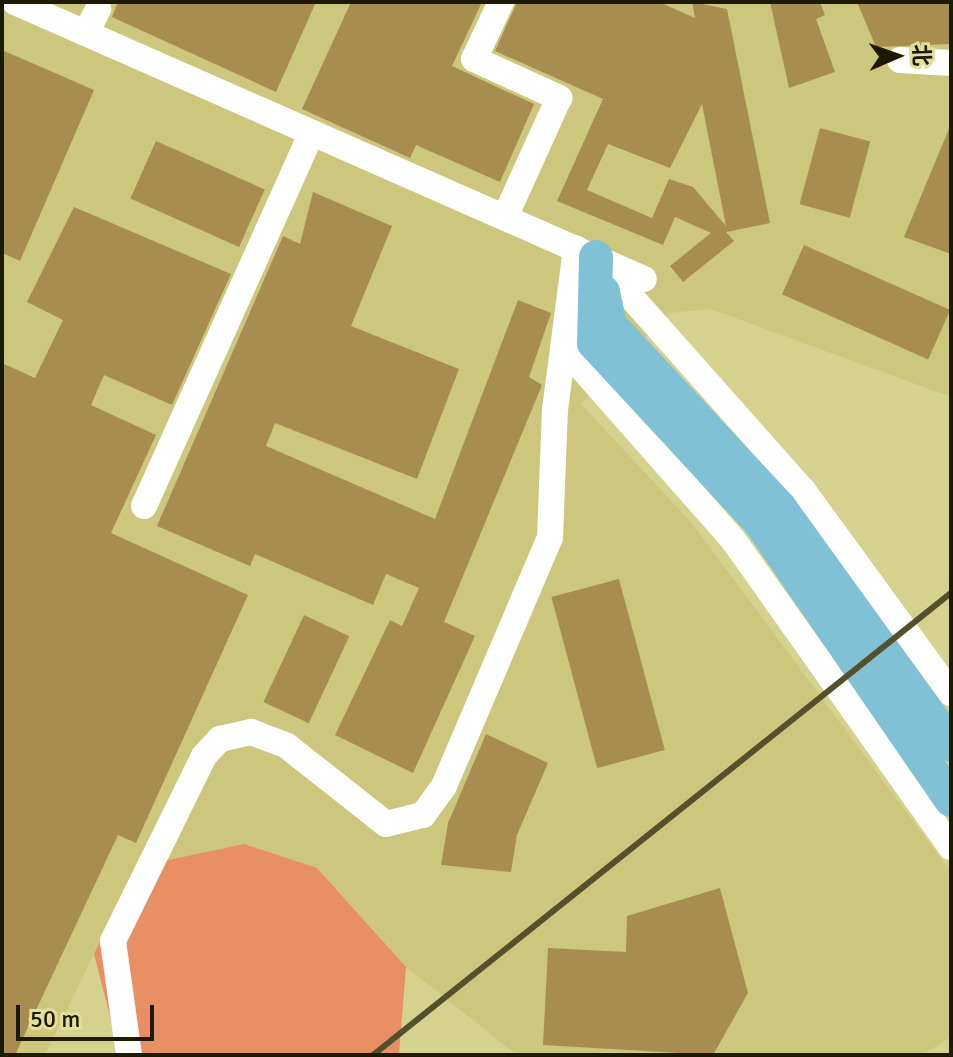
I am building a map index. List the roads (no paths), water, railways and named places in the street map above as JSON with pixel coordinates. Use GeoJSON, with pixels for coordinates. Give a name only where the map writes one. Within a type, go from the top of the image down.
{"type":"FeatureCollection","features":[{"type":"Feature","properties":{"kind":"main road"},"geometry":{"type":"LineString","coordinates":[[586,253],[610,325],[780,508],[951,745]]}},
{"type":"Feature","properties":{"kind":"main road"},"geometry":{"type":"LineString","coordinates":[[586,253],[594,343],[760,522],[951,800]]}},
{"type":"Feature","properties":{"kind":"street"},"geometry":{"type":"LineString","coordinates":[[15,2],[644,279]]}},
{"type":"Feature","properties":{"kind":"street"},"geometry":{"type":"LineString","coordinates":[[501,2],[474,59],[559,98],[505,217]]}},
{"type":"Feature","properties":{"kind":"street"},"geometry":{"type":"LineString","coordinates":[[86,33],[98,9]]}},
{"type":"Feature","properties":{"kind":"street"},"geometry":{"type":"LineString","coordinates":[[900,60],[951,63]]}},
{"type":"Feature","properties":{"kind":"street"},"geometry":{"type":"LineString","coordinates":[[144,506],[312,133]]}},
{"type":"Feature","properties":{"kind":"street"},"geometry":{"type":"LineString","coordinates":[[586,253],[802,489],[951,693]]}},
{"type":"Feature","properties":{"kind":"street"},"geometry":{"type":"LineString","coordinates":[[586,253],[572,357],[734,541],[951,847]]}},
{"type":"Feature","properties":{"kind":"street"},"geometry":{"type":"LineString","coordinates":[[129,1055],[113,941],[204,756],[220,739],[251,732],[287,746],[386,824],[423,815],[444,786],[550,538],[555,410],[586,253]]}},
{"type":"Feature","properties":{"kind":"railway"},"geometry":{"type":"LineString","coordinates":[[373,1055],[951,593]]}}]}
